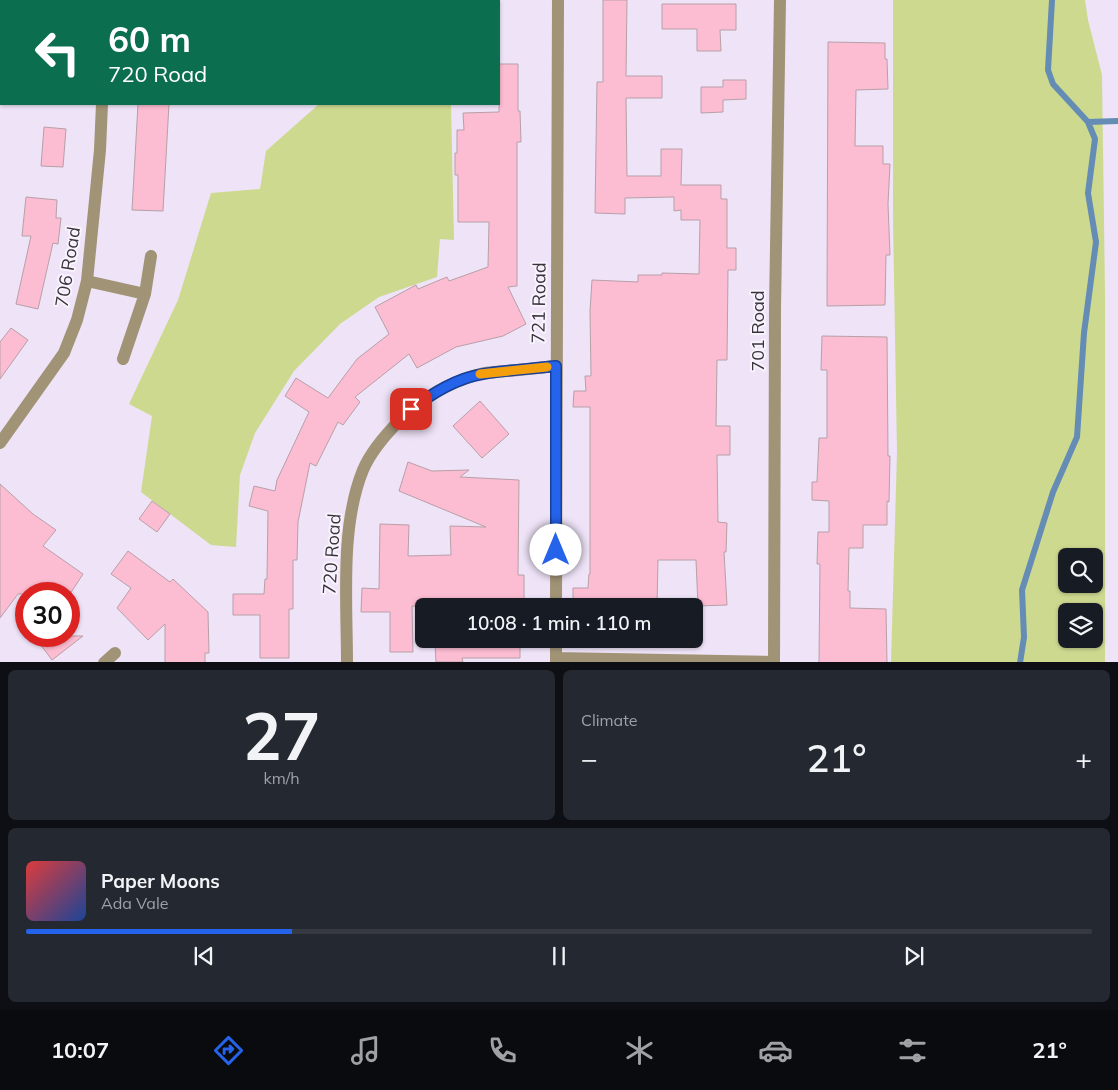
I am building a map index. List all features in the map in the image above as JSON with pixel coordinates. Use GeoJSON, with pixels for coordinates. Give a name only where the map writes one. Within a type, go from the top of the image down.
{"type":"FeatureCollection","features":[{"type":"Feature","properties":{"kind":"street","name":"721 Road"},"geometry":{"type":"LineString","coordinates":[[556,598],[558,0]]}},
{"type":"Feature","properties":{"kind":"street","name":"701 Road"},"geometry":{"type":"LineString","coordinates":[[774,662],[775,309],[780,0]]}},
{"type":"Feature","properties":{"kind":"street","name":"706 Road"},"geometry":{"type":"LineString","coordinates":[[0,444],[64,353],[77,320],[87,281],[102,105]]}},
{"type":"Feature","properties":{"kind":"street"},"geometry":{"type":"LineString","coordinates":[[123,359],[146,294],[151,256]]}},
{"type":"Feature","properties":{"kind":"street"},"geometry":{"type":"LineString","coordinates":[[87,281],[146,294]]}},
{"type":"Feature","properties":{"kind":"street","name":"720 Road"},"geometry":{"type":"LineString","coordinates":[[347,662],[348,530],[355,495],[363,469],[376,448],[411,409],[432,394],[455,383],[481,374],[556,366]]}},
{"type":"Feature","properties":{"kind":"street"},"geometry":{"type":"LineString","coordinates":[[104,662],[115,653]]}},
{"type":"Feature","properties":{"kind":"street"},"geometry":{"type":"LineString","coordinates":[[556,660],[774,662]]}},
{"type":"Feature","properties":{"kind":"green space"},"geometry":{"type":"Polygon","coordinates":[[[893,0],[1085,0],[1102,75],[1105,294],[1105,662],[891,662],[897,453],[893,219],[893,0]]]}},
{"type":"Feature","properties":{"kind":"green space"},"geometry":{"type":"Polygon","coordinates":[[[318,105],[451,105],[454,240],[440,239],[437,277],[379,297],[340,324],[294,371],[255,433],[240,475],[236,547],[211,545],[141,492],[152,416],[129,404],[178,300],[211,193],[260,189],[266,151],[318,105]]]}},
{"type":"Feature","properties":{"kind":"building"},"geometry":{"type":"Polygon","coordinates":[[[603,0],[627,0],[626,76],[662,76],[662,98],[626,98],[627,176],[661,176],[661,149],[682,149],[681,185],[721,185],[721,199],[727,199],[727,248],[736,248],[736,270],[728,270],[727,360],[717,360],[716,426],[730,426],[730,455],[717,455],[718,522],[727,523],[726,552],[724,552],[727,605],[703,606],[703,598],[698,598],[696,560],[658,560],[657,598],[573,598],[573,588],[588,588],[590,574],[590,407],[573,407],[574,391],[586,391],[585,376],[591,376],[590,311],[592,280],[638,282],[638,275],[662,275],[662,273],[699,274],[700,220],[681,220],[681,210],[674,211],[674,197],[625,198],[625,214],[595,213],[597,82],[603,82],[603,0]]]}},
{"type":"Feature","properties":{"kind":"building"},"geometry":{"type":"Polygon","coordinates":[[[662,4],[736,4],[736,30],[720,30],[721,51],[697,51],[697,29],[662,29],[662,4]]]}},
{"type":"Feature","properties":{"kind":"building"},"geometry":{"type":"Polygon","coordinates":[[[828,42],[885,43],[888,89],[856,90],[855,146],[883,146],[883,164],[890,164],[888,204],[890,255],[886,255],[885,305],[827,306],[828,42]]]}},
{"type":"Feature","properties":{"kind":"building"},"geometry":{"type":"Polygon","coordinates":[[[500,64],[518,64],[518,111],[520,111],[521,142],[517,142],[517,286],[508,287],[526,324],[503,336],[456,347],[417,368],[409,354],[355,397],[360,402],[343,425],[338,422],[316,466],[310,463],[298,522],[297,560],[293,560],[293,609],[289,609],[289,658],[260,658],[260,615],[233,615],[233,594],[264,594],[265,579],[267,579],[268,511],[249,506],[254,486],[275,491],[277,480],[309,412],[285,396],[296,378],[328,398],[357,359],[389,334],[375,307],[416,285],[418,289],[447,277],[449,281],[488,267],[489,222],[458,222],[458,175],[455,175],[455,153],[457,153],[457,130],[464,130],[463,113],[499,112],[500,64]]]}},
{"type":"Feature","properties":{"kind":"building"},"geometry":{"type":"Polygon","coordinates":[[[723,80],[746,80],[746,99],[723,100],[723,112],[701,113],[701,87],[723,87],[723,80]]]}},
{"type":"Feature","properties":{"kind":"building"},"geometry":{"type":"Polygon","coordinates":[[[138,105],[169,105],[163,211],[132,210],[138,105]]]}},
{"type":"Feature","properties":{"kind":"building"},"geometry":{"type":"Polygon","coordinates":[[[44,127],[66,129],[63,167],[41,166],[44,127]]]}},
{"type":"Feature","properties":{"kind":"building"},"geometry":{"type":"Polygon","coordinates":[[[26,197],[57,200],[56,218],[61,218],[58,244],[53,243],[38,309],[16,304],[31,236],[22,236],[26,197]]]}},
{"type":"Feature","properties":{"kind":"building"},"geometry":{"type":"Polygon","coordinates":[[[11,328],[28,340],[0,379],[0,342],[11,328]]]}},
{"type":"Feature","properties":{"kind":"building"},"geometry":{"type":"Polygon","coordinates":[[[822,336],[887,337],[888,456],[890,456],[887,525],[863,525],[863,548],[849,548],[848,591],[850,591],[850,608],[886,609],[887,662],[819,662],[820,564],[817,564],[818,532],[829,532],[829,501],[812,500],[812,482],[817,482],[819,438],[827,438],[827,370],[821,370],[822,336]]]}},
{"type":"Feature","properties":{"kind":"building"},"geometry":{"type":"Polygon","coordinates":[[[480,401],[509,434],[482,458],[453,426],[480,401]]]}},
{"type":"Feature","properties":{"kind":"building"},"geometry":{"type":"Polygon","coordinates":[[[408,462],[432,471],[469,470],[460,477],[519,480],[518,575],[524,575],[524,598],[415,598],[415,606],[412,606],[413,652],[390,652],[390,612],[361,612],[362,588],[379,589],[380,524],[409,525],[408,556],[451,555],[450,526],[486,527],[399,491],[408,462]]]}},
{"type":"Feature","properties":{"kind":"building"},"geometry":{"type":"Polygon","coordinates":[[[0,484],[33,514],[56,530],[43,546],[83,574],[78,582],[15,582],[15,598],[0,618],[0,484]]]}},
{"type":"Feature","properties":{"kind":"building"},"geometry":{"type":"Polygon","coordinates":[[[152,501],[170,514],[157,532],[139,519],[152,501]]]}},
{"type":"Feature","properties":{"kind":"building"},"geometry":{"type":"Polygon","coordinates":[[[128,551],[170,582],[173,579],[208,612],[209,653],[205,653],[205,662],[165,662],[165,624],[148,640],[117,608],[131,588],[111,574],[128,551]]]}},
{"type":"Feature","properties":{"kind":"building"},"geometry":{"type":"Polygon","coordinates":[[[42,647],[69,647],[52,660],[42,647]]]}},
{"type":"Feature","properties":{"kind":"building"},"geometry":{"type":"Polygon","coordinates":[[[435,648],[520,648],[520,658],[462,658],[463,662],[436,662],[435,648]]]}},
{"type":"Feature","properties":{"kind":"waterway"},"geometry":{"type":"LineString","coordinates":[[1020,662],[1024,637],[1022,590],[1053,492],[1077,437],[1084,333],[1096,242],[1088,193],[1095,139],[1088,122],[1053,84],[1048,70],[1052,0]]}},
{"type":"Feature","properties":{"kind":"waterway"},"geometry":{"type":"LineString","coordinates":[[1088,122],[1118,121]]}},
{"type":"Feature","properties":{"kind":"slow traffic"},"geometry":{"type":"LineString","coordinates":[[480,374],[547,367]]}},
{"type":"Feature","properties":{"kind":"route"},"geometry":{"type":"LineString","coordinates":[[411,409],[432,394],[481,374],[556,366],[556,550]]}}]}
